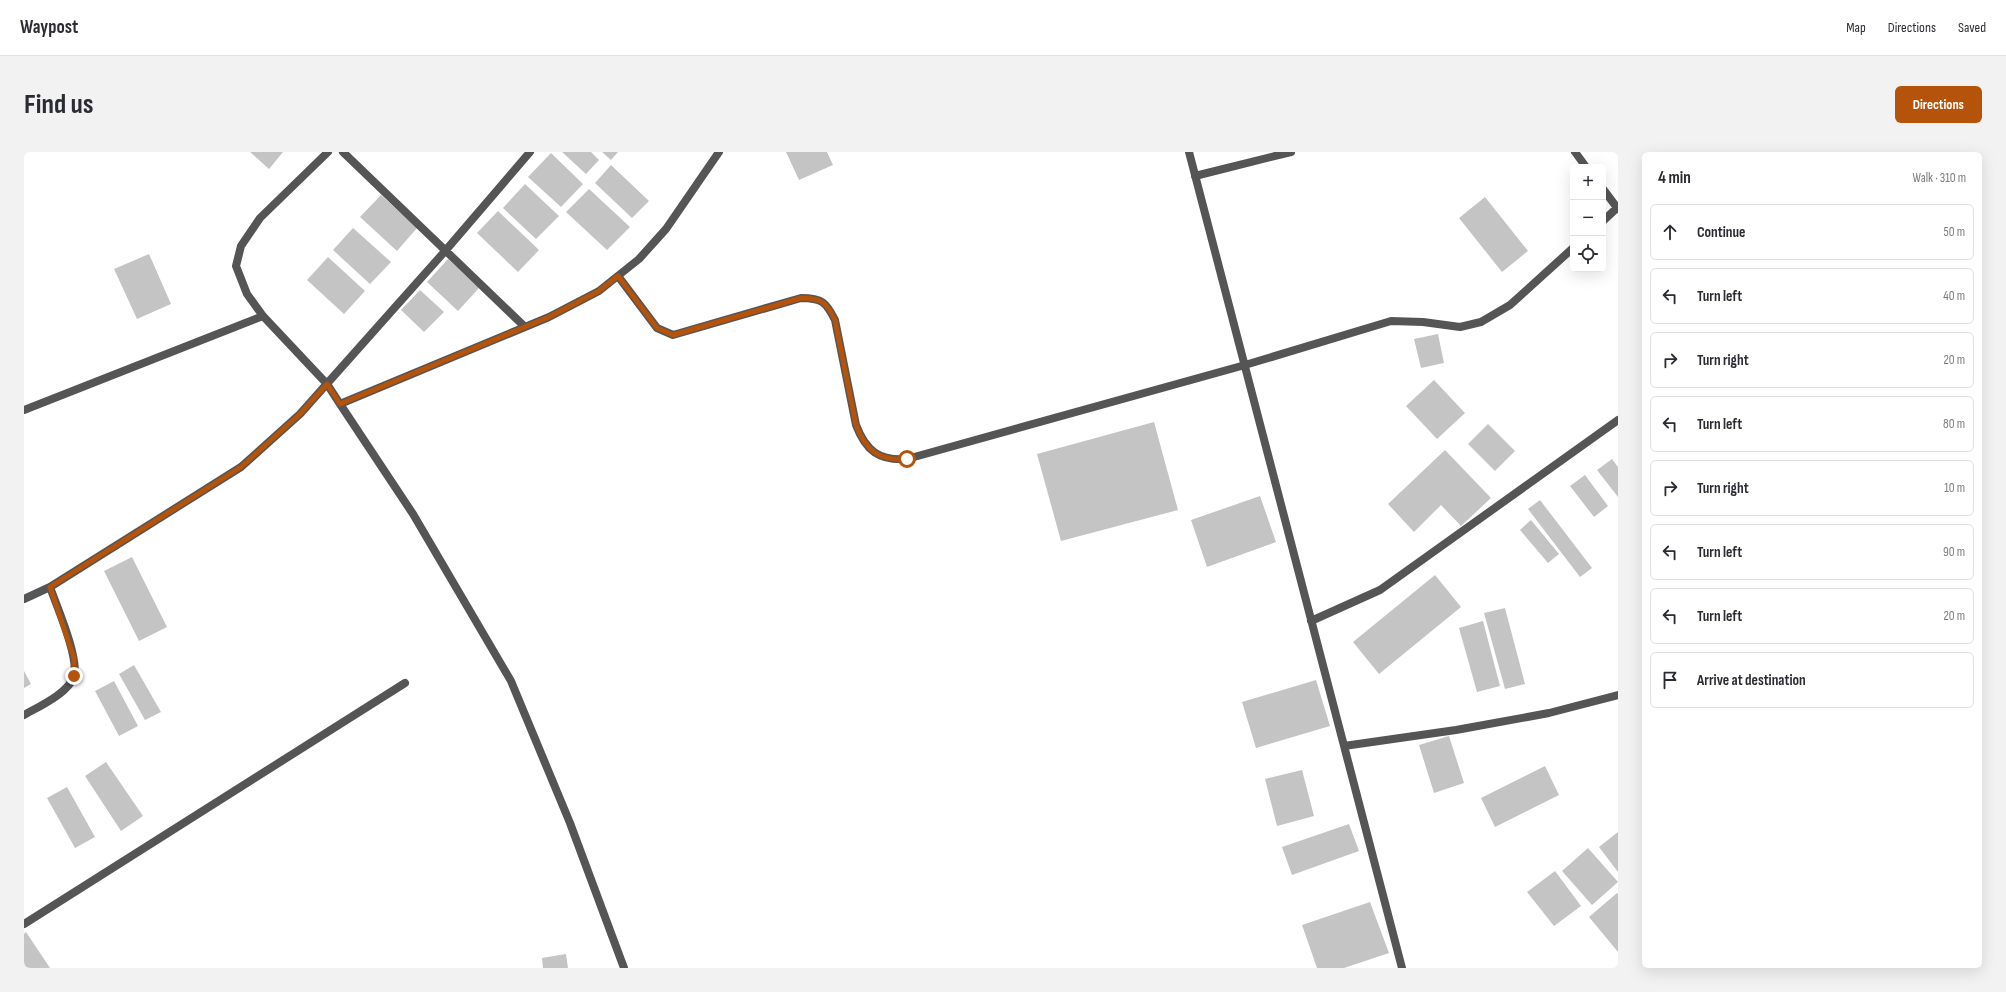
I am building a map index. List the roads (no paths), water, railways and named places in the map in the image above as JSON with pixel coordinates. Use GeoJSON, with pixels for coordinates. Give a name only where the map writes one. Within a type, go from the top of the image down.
{"type":"FeatureCollection","features":[{"type":"Feature","properties":{"kind":"street"},"geometry":{"type":"LineString","coordinates":[[328,152],[260,218],[241,246],[236,266],[247,294],[263,316],[327,384],[413,514],[511,681],[570,823],[624,968]]}},
{"type":"Feature","properties":{"kind":"street"},"geometry":{"type":"LineString","coordinates":[[343,152],[525,327]]}},
{"type":"Feature","properties":{"kind":"street"},"geometry":{"type":"LineString","coordinates":[[24,600],[50,587],[241,467],[300,414],[446,250],[530,152]]}},
{"type":"Feature","properties":{"kind":"street"},"geometry":{"type":"LineString","coordinates":[[340,404],[525,327],[599,291],[639,259],[666,229],[719,152]]}},
{"type":"Feature","properties":{"kind":"street"},"geometry":{"type":"LineString","coordinates":[[1189,152],[1402,968]]}},
{"type":"Feature","properties":{"kind":"street"},"geometry":{"type":"LineString","coordinates":[[1195,176],[1291,152]]}},
{"type":"Feature","properties":{"kind":"street"},"geometry":{"type":"LineString","coordinates":[[1575,152],[1584,164]]}},
{"type":"Feature","properties":{"kind":"street"},"geometry":{"type":"LineString","coordinates":[[1606,194],[1618,208],[1606,218]]}},
{"type":"Feature","properties":{"kind":"street"},"geometry":{"type":"LineString","coordinates":[[618,276],[653,324],[665,333],[673,335],[801,298],[814,298],[823,302],[829,308],[835,320],[856,425],[862,440],[880,456],[892,460],[907,459],[1244,365],[1391,321],[1423,322],[1460,327],[1481,322],[1510,305],[1570,251]]}},
{"type":"Feature","properties":{"kind":"street"},"geometry":{"type":"LineString","coordinates":[[24,410],[263,316]]}},
{"type":"Feature","properties":{"kind":"street"},"geometry":{"type":"LineString","coordinates":[[1311,621],[1380,590],[1618,420]]}},
{"type":"Feature","properties":{"kind":"street"},"geometry":{"type":"LineString","coordinates":[[24,715],[61,693],[74,676],[74,658],[50,587]]}},
{"type":"Feature","properties":{"kind":"street"},"geometry":{"type":"LineString","coordinates":[[24,924],[405,683]]}},
{"type":"Feature","properties":{"kind":"street"},"geometry":{"type":"LineString","coordinates":[[1344,746],[1456,730],[1542,714],[1618,695]]}}]}
